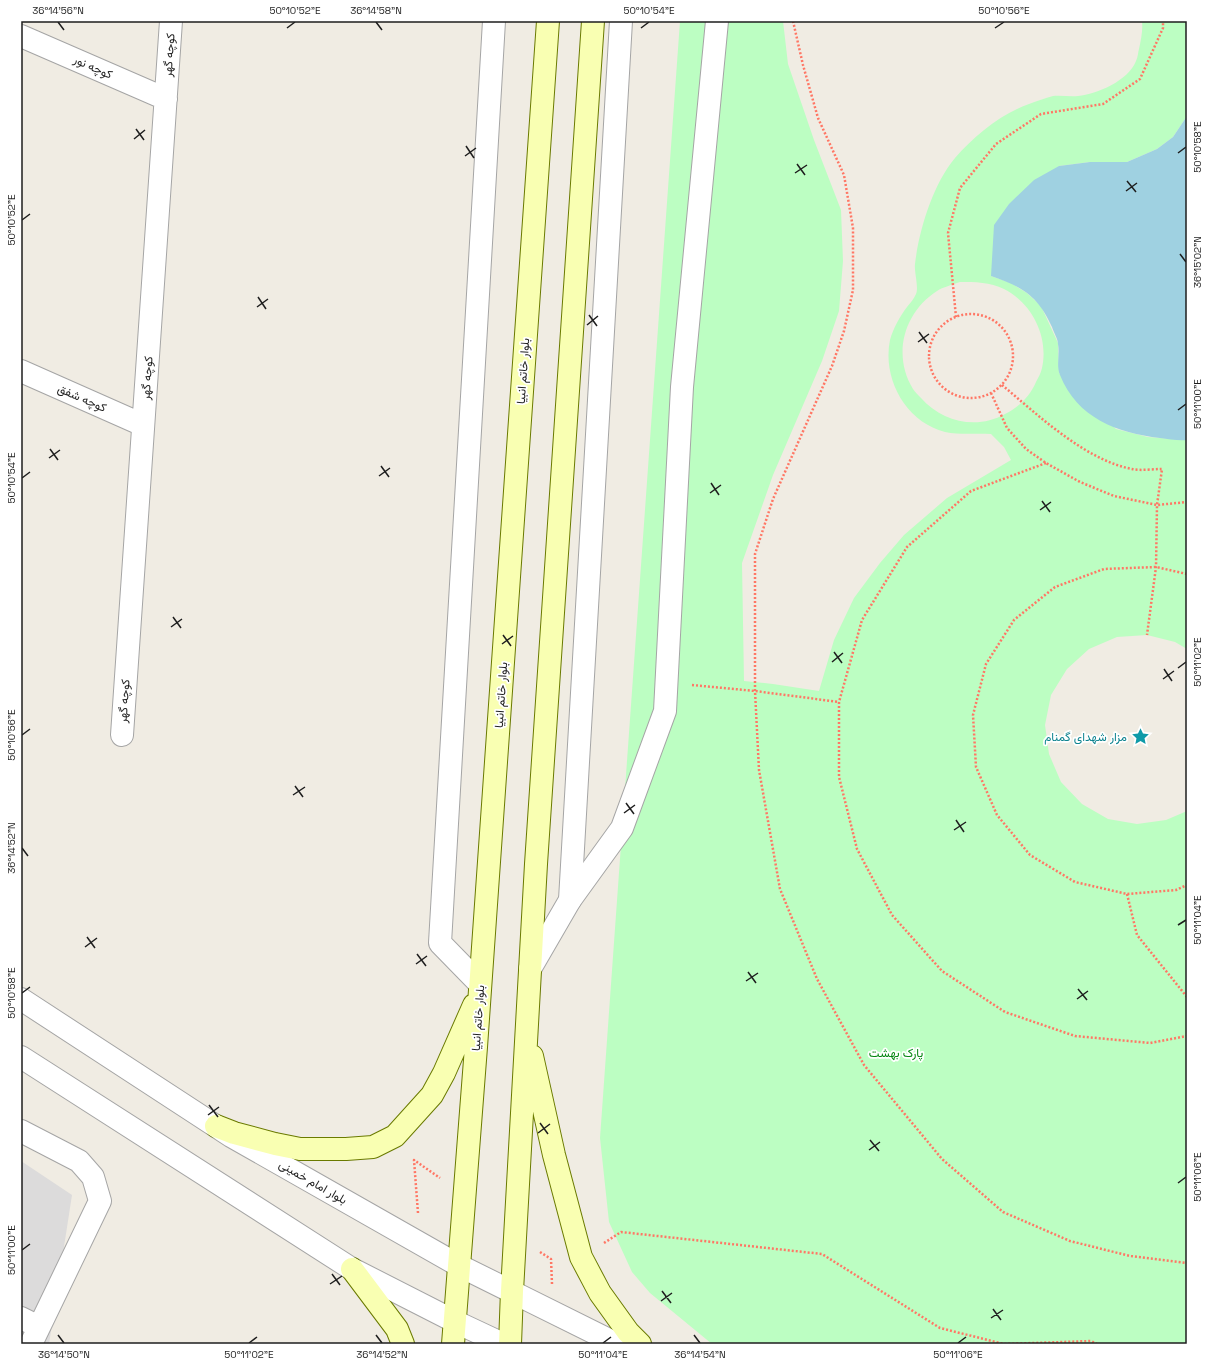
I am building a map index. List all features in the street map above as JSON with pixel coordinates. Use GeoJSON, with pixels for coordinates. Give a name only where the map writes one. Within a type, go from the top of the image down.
{"type":"FeatureCollection","features":[{"type":"Feature","properties":{"kind":"main road","name":"بلوار خاتم انبیا"},"geometry":{"type":"LineString","coordinates":[[453,1344],[480,987],[548,21]]}},
{"type":"Feature","properties":{"kind":"main road"},"geometry":{"type":"LineString","coordinates":[[510,1344],[526,1033],[537,856],[593,21]]}},
{"type":"Feature","properties":{"kind":"main road"},"geometry":{"type":"LineString","coordinates":[[216,1126],[234,1133],[300,1149],[346,1149],[373,1147],[395,1136],[432,1095],[444,1073],[480,987]]}},
{"type":"Feature","properties":{"kind":"main road"},"geometry":{"type":"LineString","coordinates":[[526,1033],[554,1155],[581,1257],[600,1294],[628,1332],[640,1344]]}},
{"type":"Feature","properties":{"kind":"main road"},"geometry":{"type":"LineString","coordinates":[[352,1269],[397,1329],[403,1344]]}},
{"type":"Feature","properties":{"kind":"street","name":"کوچه گهر"},"geometry":{"type":"LineString","coordinates":[[122,735],[171,21]]}},
{"type":"Feature","properties":{"kind":"street"},"geometry":{"type":"LineString","coordinates":[[480,987],[440,943],[494,21]]}},
{"type":"Feature","properties":{"kind":"street"},"geometry":{"type":"LineString","coordinates":[[570,900],[621,21]]}},
{"type":"Feature","properties":{"kind":"street"},"geometry":{"type":"LineString","coordinates":[[530,969],[570,900],[622,828],[665,711],[682,387],[717,21]]}},
{"type":"Feature","properties":{"kind":"street","name":"کوچه نور"},"geometry":{"type":"LineString","coordinates":[[21,36],[166,99]]}},
{"type":"Feature","properties":{"kind":"street","name":"کوچه شفق"},"geometry":{"type":"LineString","coordinates":[[21,371],[143,425]]}},
{"type":"Feature","properties":{"kind":"street","name":"بلوار امام خمینی"},"geometry":{"type":"LineString","coordinates":[[21,999],[231,1136],[458,1265],[617,1344]]}},
{"type":"Feature","properties":{"kind":"street"},"geometry":{"type":"LineString","coordinates":[[21,1057],[352,1269],[503,1344]]}},
{"type":"Feature","properties":{"kind":"street"},"geometry":{"type":"LineString","coordinates":[[21,1131],[79,1161],[93,1177],[100,1201],[31,1330]]}},
{"type":"Feature","properties":{"kind":"path"},"geometry":{"type":"LineString","coordinates":[[793,21],[818,118],[844,175],[854,228],[853,290],[844,331],[832,366],[773,499],[755,554],[755,691],[759,770],[780,889],[818,979],[864,1065],[942,1158],[1003,1212],[1070,1241],[1130,1256],[1187,1263]]}},
{"type":"Feature","properties":{"kind":"path"},"geometry":{"type":"LineString","coordinates":[[956,317],[948,233],[960,188],[996,144],[1041,114],[1103,104],[1140,79],[1163,28],[1163,21]]}},
{"type":"Feature","properties":{"kind":"path"},"geometry":{"type":"LineString","coordinates":[[970,314],[984,316],[996,323],[1006,333],[1012,346],[1013,360],[1010,373],[1002,385],[991,393],[978,398],[964,398],[951,394],[940,385],[932,374],[929,360],[930,346],[935,334],[944,324],[956,317],[970,314]]}},
{"type":"Feature","properties":{"kind":"path"},"geometry":{"type":"LineString","coordinates":[[1002,385],[1038,415],[1092,454],[1133,469],[1162,469],[1157,504],[1156,567],[1147,635]]}},
{"type":"Feature","properties":{"kind":"path"},"geometry":{"type":"LineString","coordinates":[[991,393],[1007,428],[1026,449],[1046,463],[1080,482],[1114,496],[1157,504],[1187,502]]}},
{"type":"Feature","properties":{"kind":"path"},"geometry":{"type":"LineString","coordinates":[[1046,463],[971,491],[907,547],[862,620],[839,702],[839,777],[857,849],[892,915],[942,971],[1005,1012],[1075,1036],[1150,1042],[1187,1036]]}},
{"type":"Feature","properties":{"kind":"path"},"geometry":{"type":"LineString","coordinates":[[1187,574],[1156,567],[1104,569],[1055,587],[1014,620],[986,664],[973,715],[976,767],[997,815],[1030,855],[1075,882],[1127,894],[1176,890],[1187,885]]}},
{"type":"Feature","properties":{"kind":"path"},"geometry":{"type":"LineString","coordinates":[[666,683],[755,691],[839,702]]}},
{"type":"Feature","properties":{"kind":"path"},"geometry":{"type":"LineString","coordinates":[[1127,894],[1137,935],[1187,997]]}},
{"type":"Feature","properties":{"kind":"path"},"geometry":{"type":"LineString","coordinates":[[581,1257],[621,1232],[822,1254],[940,1328],[1004,1344],[1091,1341],[1097,1344]]}},
{"type":"Feature","properties":{"kind":"shaded area"},"geometry":{"type":"Polygon","coordinates":[[[21,1161],[72,1195],[49,1344],[21,1344],[21,1161]]]}},
{"type":"Feature","properties":{"kind":"green space","name":"پارک بهشت"},"geometry":{"type":"Polygon","coordinates":[[[680,21],[783,21],[788,64],[814,140],[841,210],[843,261],[839,311],[822,361],[773,475],[742,563],[744,681],[819,691],[834,640],[854,598],[880,563],[904,535],[947,498],[1011,460],[1004,447],[991,434],[945,432],[931,427],[919,419],[908,409],[900,397],[894,384],[890,369],[888,355],[890,340],[899,318],[917,291],[915,264],[917,251],[928,208],[940,181],[955,158],[971,141],[1008,113],[1053,96],[1086,95],[1111,85],[1126,75],[1137,59],[1142,35],[1142,21],[1187,21],[1187,116],[1173,137],[1157,149],[1127,162],[1090,162],[1059,166],[991,276],[1011,283],[1027,293],[1041,306],[1058,343],[1059,373],[1116,429],[1148,437],[1187,440],[1187,649],[1175,642],[1147,635],[1117,637],[1089,649],[1067,669],[1051,695],[1045,725],[1049,754],[1061,782],[1082,804],[1108,819],[1137,824],[1166,820],[1187,811],[1187,1344],[712,1344],[650,1293],[632,1272],[609,1222],[600,1138],[680,21]],[[960,282],[939,290],[916,310],[909,322],[905,335],[903,362],[913,389],[929,406],[949,418],[960,421],[983,422],[1005,414],[1027,396],[1034,387],[1042,370],[1044,356],[1043,345],[1036,322],[1023,303],[1014,295],[993,285],[960,282]]]}},
{"type":"Feature","properties":{"kind":"water"},"geometry":{"type":"Polygon","coordinates":[[[1187,116],[1187,440],[1180,440],[1144,436],[1129,432],[1100,421],[1088,413],[1067,390],[1060,375],[1058,368],[1057,340],[1047,316],[1035,300],[1021,289],[991,276],[994,225],[1009,204],[1034,180],[1059,166],[1090,162],[1127,162],[1157,149],[1173,137],[1187,116]]]}},
{"type":"Feature","properties":{"kind":"place","name":"مزار شهدای گمنام"},"geometry":{"type":"Point","coordinates":[1140,737]}}]}
